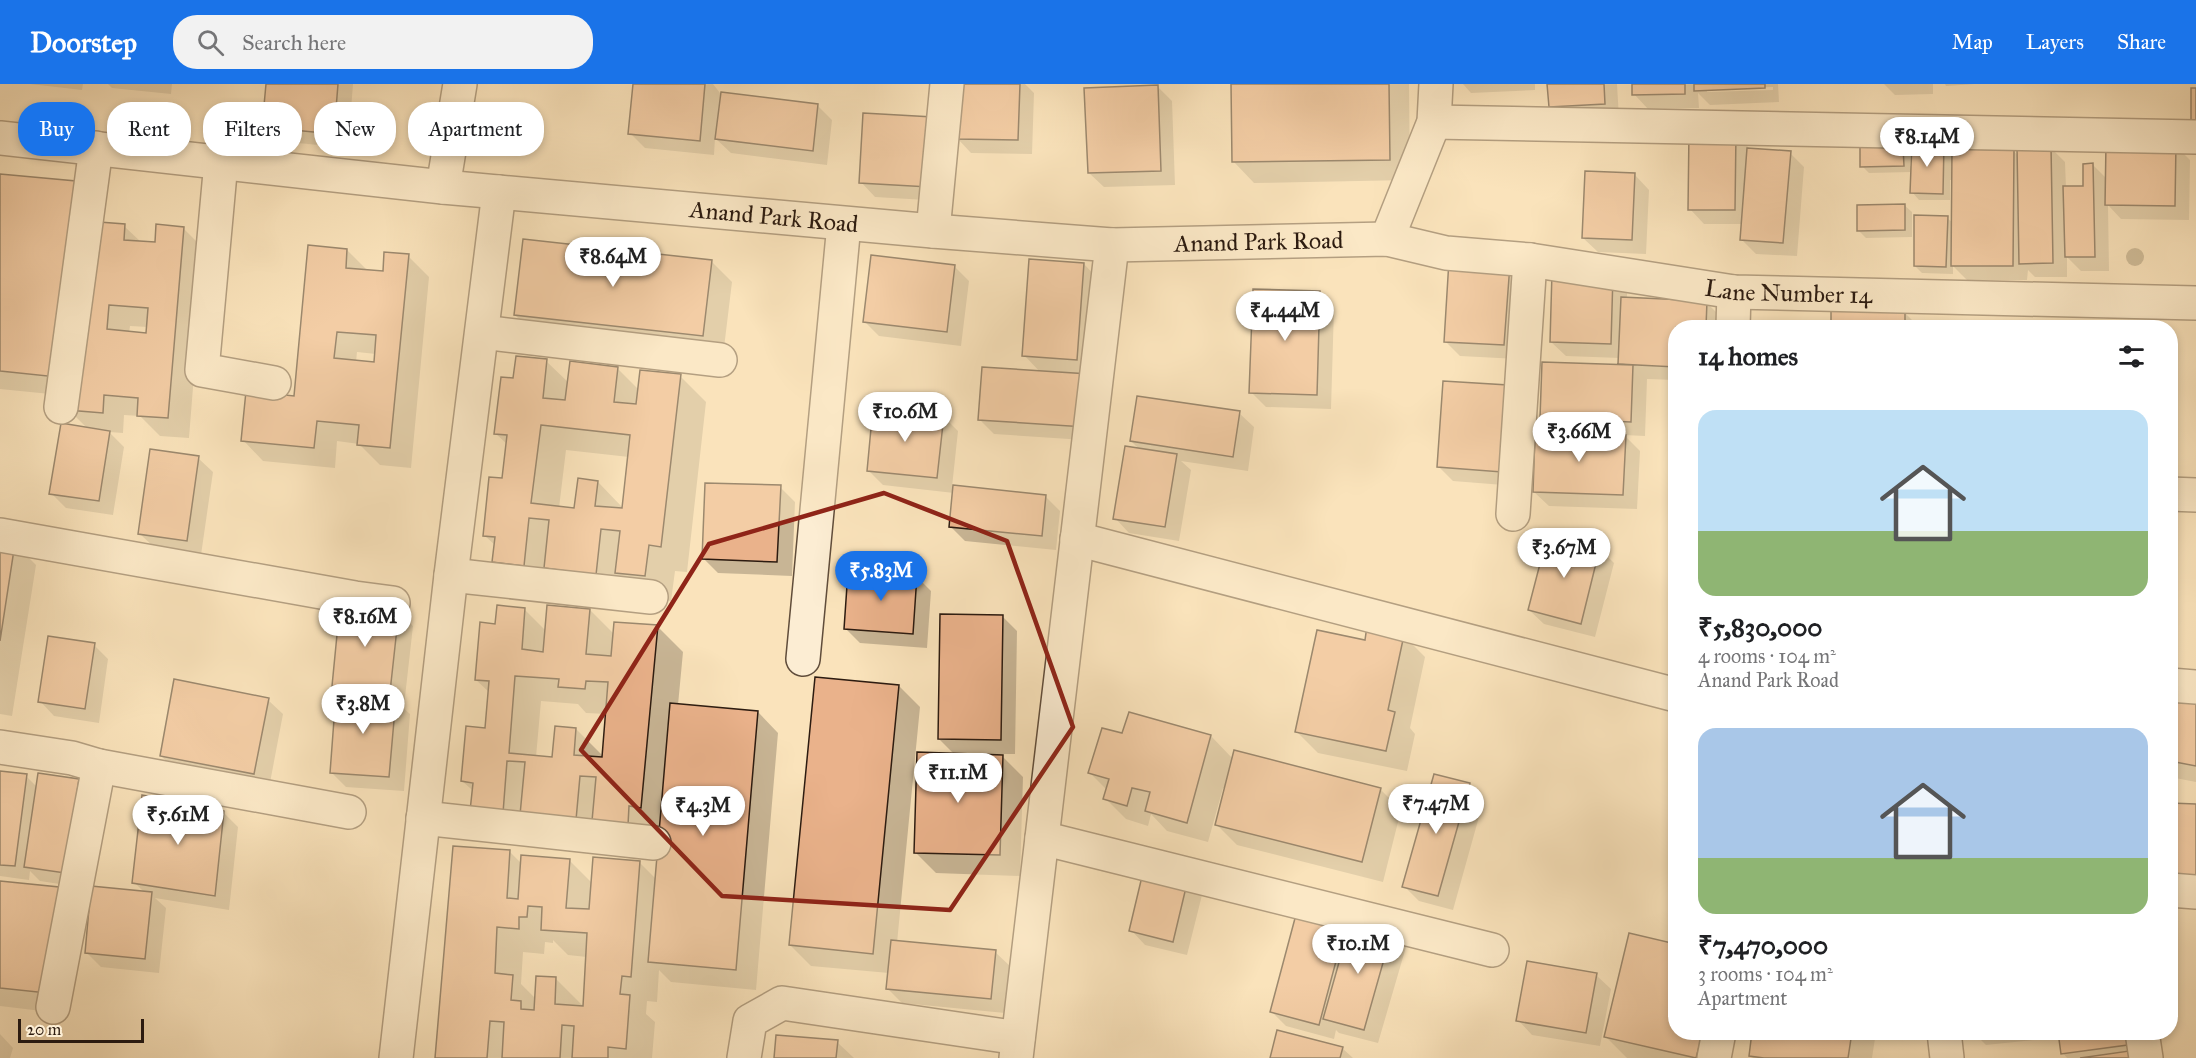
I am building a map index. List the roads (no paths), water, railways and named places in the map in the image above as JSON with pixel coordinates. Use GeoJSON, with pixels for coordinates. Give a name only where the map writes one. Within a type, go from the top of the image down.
{"type":"FeatureCollection","features":[{"type":"Feature","properties":{"kind":"street"},"geometry":{"type":"LineString","coordinates":[[443,188],[460,84]]}},
{"type":"Feature","properties":{"kind":"street"},"geometry":{"type":"LineString","coordinates":[[933,231],[946,84]]}},
{"type":"Feature","properties":{"kind":"street"},"geometry":{"type":"LineString","coordinates":[[1387,239],[1434,122],[1436,84]]}},
{"type":"Feature","properties":{"kind":"street"},"geometry":{"type":"LineString","coordinates":[[1434,122],[2196,137]]}},
{"type":"Feature","properties":{"kind":"street","name":"Anand Park Road"},"geometry":{"type":"LineString","coordinates":[[0,138],[443,188],[844,224],[1112,245],[1387,239]]}},
{"type":"Feature","properties":{"kind":"street"},"geometry":{"type":"LineString","coordinates":[[61,407],[96,148]]}},
{"type":"Feature","properties":{"kind":"street"},"geometry":{"type":"LineString","coordinates":[[221,162],[202,370],[274,383]]}},
{"type":"Feature","properties":{"kind":"street"},"geometry":{"type":"LineString","coordinates":[[396,1058],[451,575],[499,192]]}},
{"type":"Feature","properties":{"kind":"street"},"geometry":{"type":"LineString","coordinates":[[803,659],[844,224]]}},
{"type":"Feature","properties":{"kind":"street","name":"Lane Number 14"},"geometry":{"type":"LineString","coordinates":[[1387,239],[1446,253],[1530,260],[1734,292],[2196,303]]}},
{"type":"Feature","properties":{"kind":"street"},"geometry":{"type":"LineString","coordinates":[[744,1058],[750,1021],[782,1003],[1017,1048],[1112,245]]}},
{"type":"Feature","properties":{"kind":"street"},"geometry":{"type":"LineString","coordinates":[[1513,514],[1530,260]]}},
{"type":"Feature","properties":{"kind":"street"},"geometry":{"type":"LineString","coordinates":[[1732,320],[1734,292]]}},
{"type":"Feature","properties":{"kind":"street"},"geometry":{"type":"LineString","coordinates":[[482,332],[720,360]]}},
{"type":"Feature","properties":{"kind":"street"},"geometry":{"type":"LineString","coordinates":[[2178,494],[2196,495]]}},
{"type":"Feature","properties":{"kind":"street"},"geometry":{"type":"LineString","coordinates":[[0,535],[393,603]]}},
{"type":"Feature","properties":{"kind":"street"},"geometry":{"type":"LineString","coordinates":[[1077,539],[1668,693]]}},
{"type":"Feature","properties":{"kind":"street"},"geometry":{"type":"LineString","coordinates":[[451,575],[651,597]]}},
{"type":"Feature","properties":{"kind":"street"},"geometry":{"type":"LineString","coordinates":[[2178,686],[2196,687]]}},
{"type":"Feature","properties":{"kind":"street"},"geometry":{"type":"LineString","coordinates":[[0,747],[72,758],[99,766],[350,812]]}},
{"type":"Feature","properties":{"kind":"street"},"geometry":{"type":"LineString","coordinates":[[53,1007],[99,766]]}},
{"type":"Feature","properties":{"kind":"street"},"geometry":{"type":"LineString","coordinates":[[423,818],[654,843]]}},
{"type":"Feature","properties":{"kind":"street"},"geometry":{"type":"LineString","coordinates":[[1042,838],[1492,950]]}},
{"type":"Feature","properties":{"kind":"street"},"geometry":{"type":"LineString","coordinates":[[2178,891],[2196,892]]}},
{"type":"Feature","properties":{"kind":"street"},"geometry":{"type":"LineString","coordinates":[[1714,1058],[1717,1040]]}},
{"type":"Feature","properties":{"kind":"street"},"geometry":{"type":"LineString","coordinates":[[1945,1040],[1947,1058]]}},
{"type":"Feature","properties":{"kind":"street"},"geometry":{"type":"LineString","coordinates":[[2143,1040],[2146,1058]]}}]}
